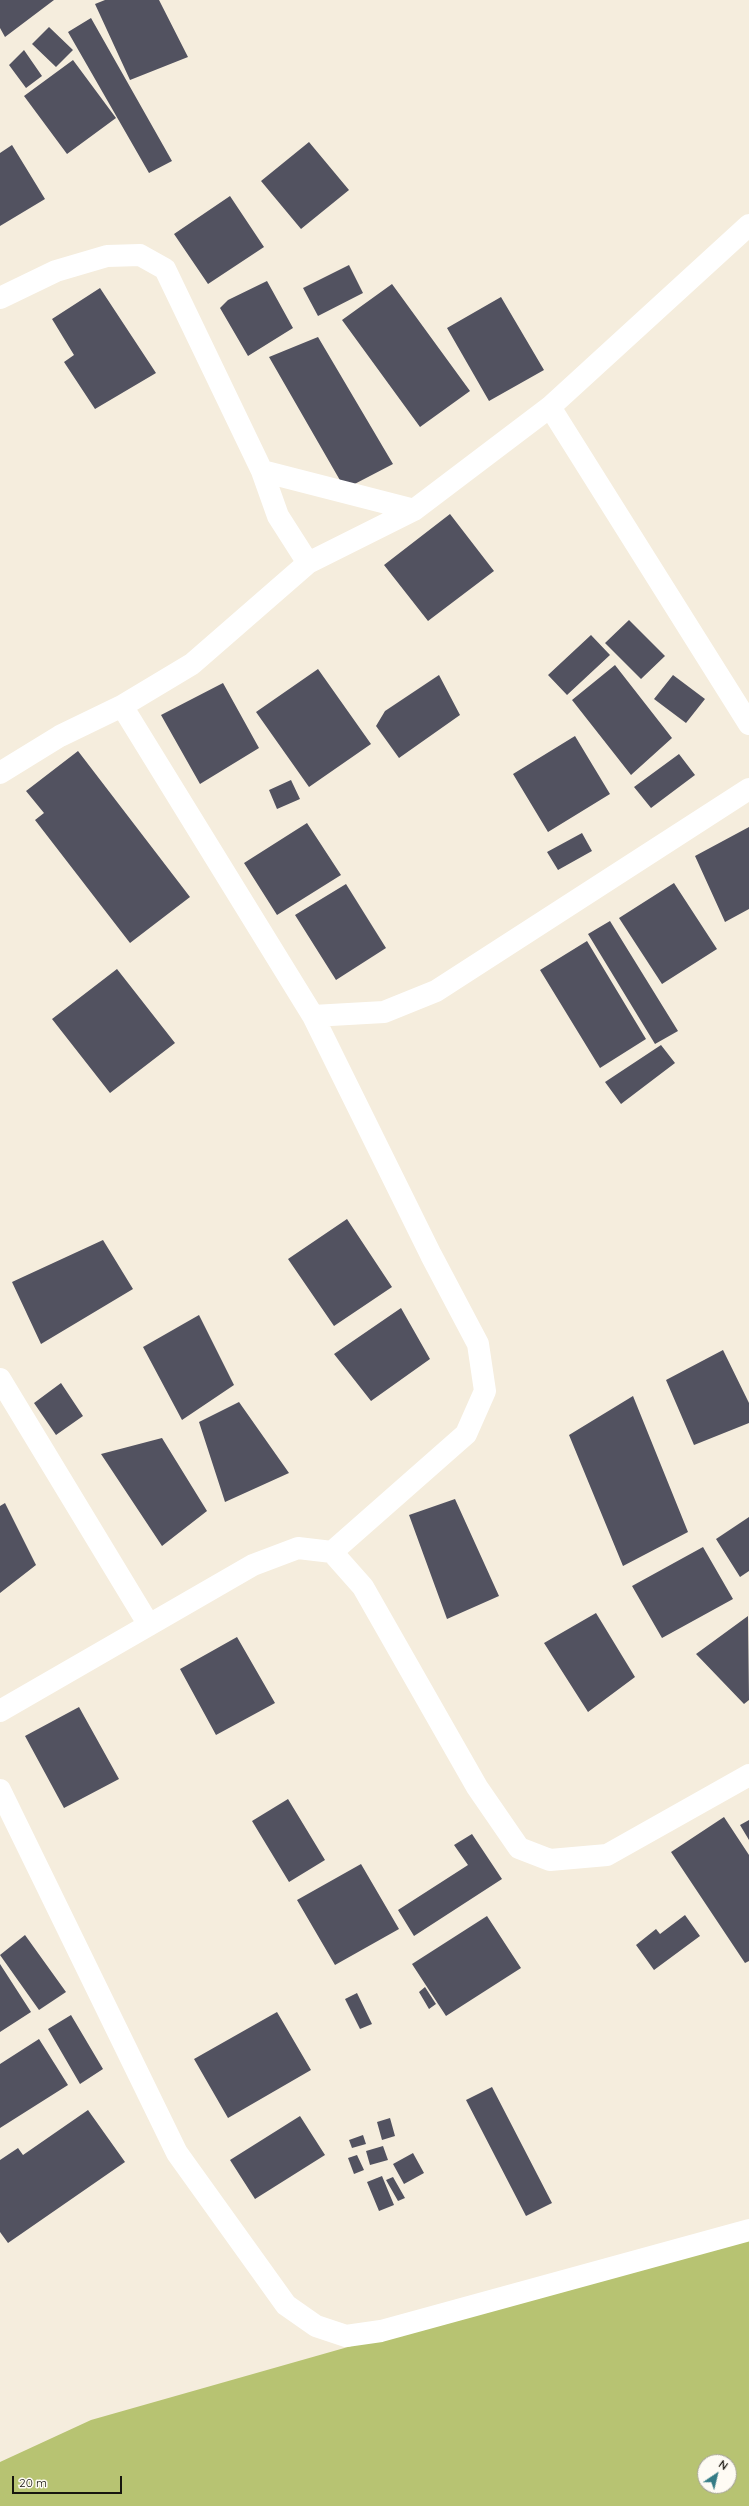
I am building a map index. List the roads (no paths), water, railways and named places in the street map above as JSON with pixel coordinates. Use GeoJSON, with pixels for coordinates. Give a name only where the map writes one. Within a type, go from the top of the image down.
{"type":"FeatureCollection","features":[{"type":"Feature","properties":{"kind":"street"},"geometry":{"type":"LineString","coordinates":[[0,772],[60,736],[122,706],[192,664],[308,563],[414,510],[550,407],[749,225]]}},
{"type":"Feature","properties":{"kind":"street"},"geometry":{"type":"LineString","coordinates":[[0,298],[56,271],[107,256],[140,255],[165,269],[262,471],[278,516],[308,563]]}},
{"type":"Feature","properties":{"kind":"street"},"geometry":{"type":"LineString","coordinates":[[550,407],[749,724]]}},
{"type":"Feature","properties":{"kind":"street"},"geometry":{"type":"LineString","coordinates":[[262,471],[414,510]]}},
{"type":"Feature","properties":{"kind":"street"},"geometry":{"type":"LineString","coordinates":[[122,706],[314,1016],[431,1255],[478,1344],[485,1391],[466,1434],[332,1552]]}},
{"type":"Feature","properties":{"kind":"street"},"geometry":{"type":"LineString","coordinates":[[314,1016],[384,1012],[436,991],[749,789]]}},
{"type":"Feature","properties":{"kind":"street"},"geometry":{"type":"LineString","coordinates":[[0,1379],[149,1625]]}},
{"type":"Feature","properties":{"kind":"street"},"geometry":{"type":"LineString","coordinates":[[0,1710],[253,1566],[298,1548],[332,1552],[363,1587],[477,1787],[519,1848],[550,1860],[607,1855],[749,1775]]}},
{"type":"Feature","properties":{"kind":"street"},"geometry":{"type":"LineString","coordinates":[[0,1790],[177,2153],[286,2305],[316,2326],[346,2336],[381,2331],[749,2230]]}}]}
